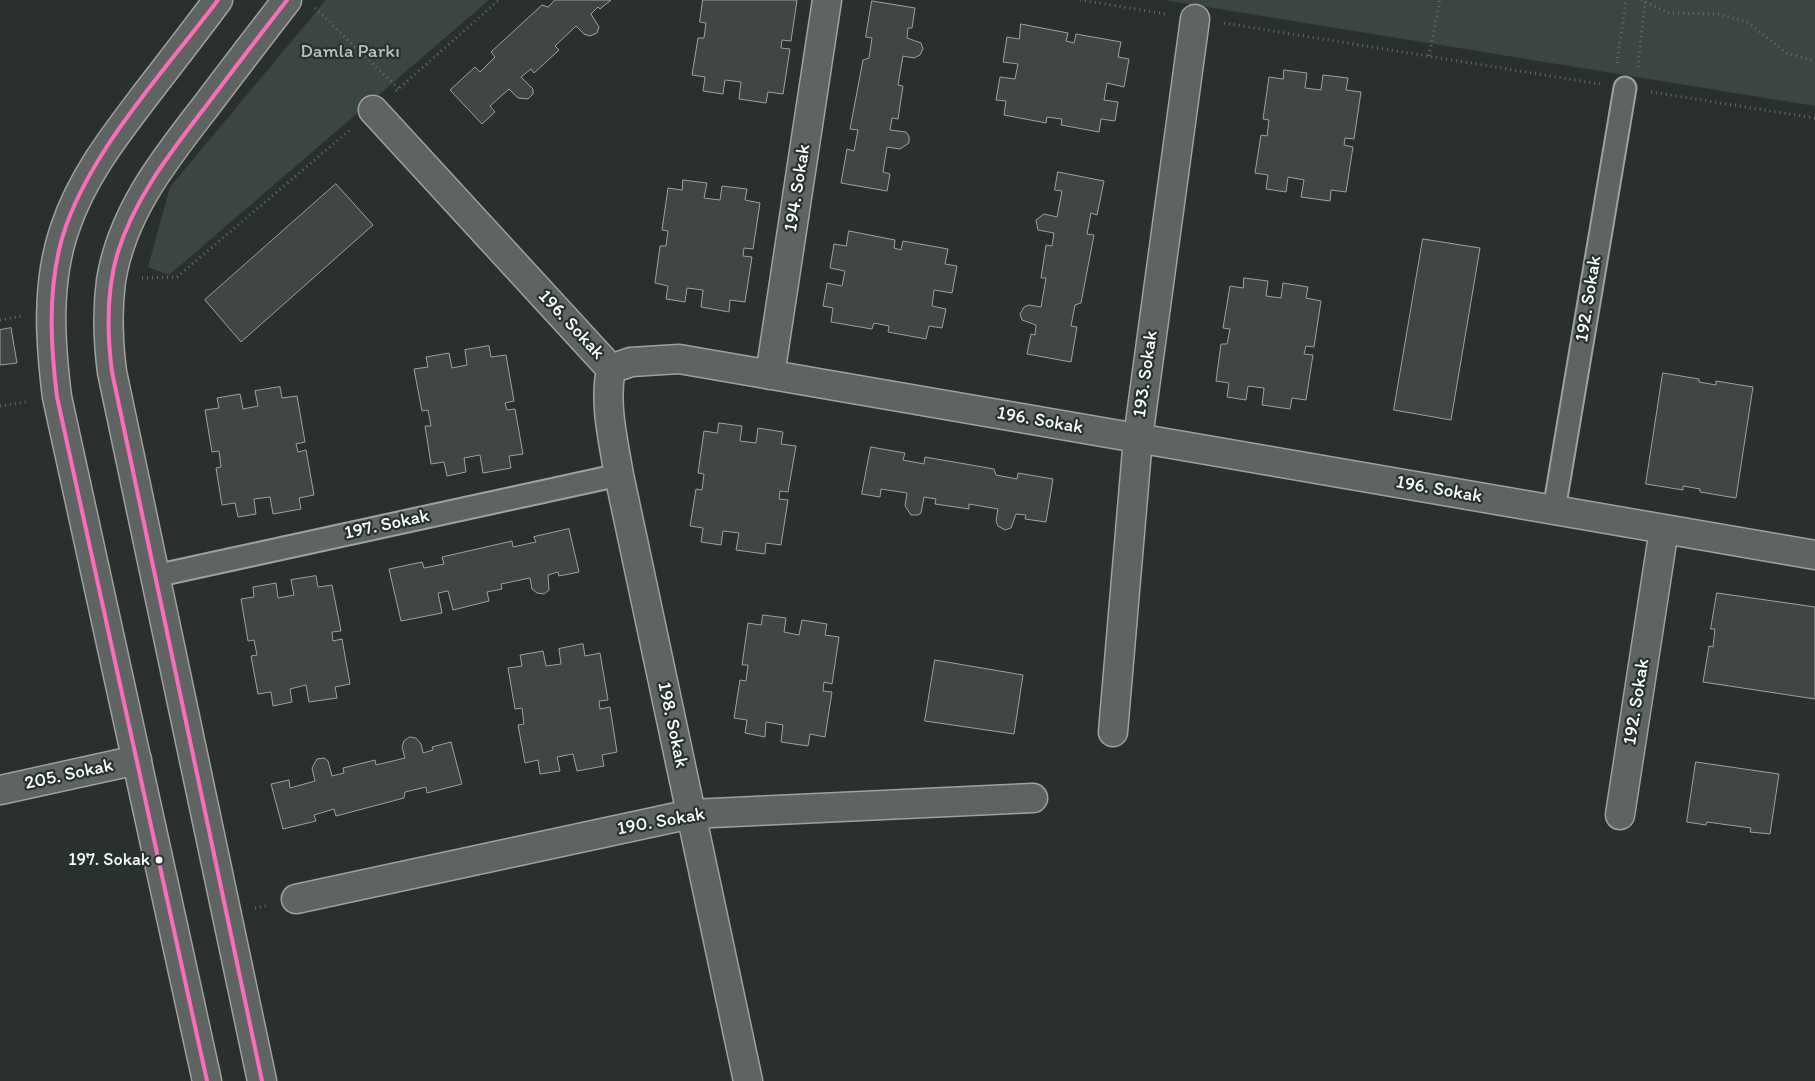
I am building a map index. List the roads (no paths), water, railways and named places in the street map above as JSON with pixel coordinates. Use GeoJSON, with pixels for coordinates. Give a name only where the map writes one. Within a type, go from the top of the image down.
{"type":"FeatureCollection","features":[{"type":"Feature","properties":{"kind":"street"},"geometry":{"type":"LineString","coordinates":[[207,1081],[57,397],[52,352],[51,310],[55,274],[64,229],[80,191],[107,145],[218,0]]}},
{"type":"Feature","properties":{"kind":"street"},"geometry":{"type":"LineString","coordinates":[[262,1081],[112,372],[108,341],[112,280],[121,242],[154,173],[287,0]]}},
{"type":"Feature","properties":{"kind":"street","name":"194. Sokak"},"geometry":{"type":"LineString","coordinates":[[770,375],[827,0]]}},
{"type":"Feature","properties":{"kind":"street","name":"193. Sokak"},"geometry":{"type":"LineString","coordinates":[[1113,732],[1138,438],[1195,19]]}},
{"type":"Feature","properties":{"kind":"street","name":"192. Sokak"},"geometry":{"type":"LineString","coordinates":[[1554,510],[1625,88]]}},
{"type":"Feature","properties":{"kind":"street","name":"196. Sokak"},"geometry":{"type":"LineString","coordinates":[[373,110],[612,369],[631,362],[679,360],[1815,555]]}},
{"type":"Feature","properties":{"kind":"street","name":"198. Sokak"},"geometry":{"type":"LineString","coordinates":[[612,369],[608,385],[608,407],[619,475],[748,1081]]}},
{"type":"Feature","properties":{"kind":"street","name":"197. Sokak"},"geometry":{"type":"LineString","coordinates":[[155,576],[619,475]]}},
{"type":"Feature","properties":{"kind":"street","name":"192. Sokak"},"geometry":{"type":"LineString","coordinates":[[1620,815],[1664,529]]}},
{"type":"Feature","properties":{"kind":"street","name":"205. Sokak"},"geometry":{"type":"LineString","coordinates":[[0,790],[137,760]]}},
{"type":"Feature","properties":{"kind":"street","name":"190. Sokak"},"geometry":{"type":"LineString","coordinates":[[296,899],[691,814],[1032,798]]}},
{"type":"Feature","properties":{"kind":"place","name":"197. Sokak"},"geometry":{"type":"Point","coordinates":[159,860]}},
{"type":"Feature","properties":{"kind":"park label","name":"Damla Parkı"},"geometry":{"type":"Point","coordinates":[350,52]}}]}
